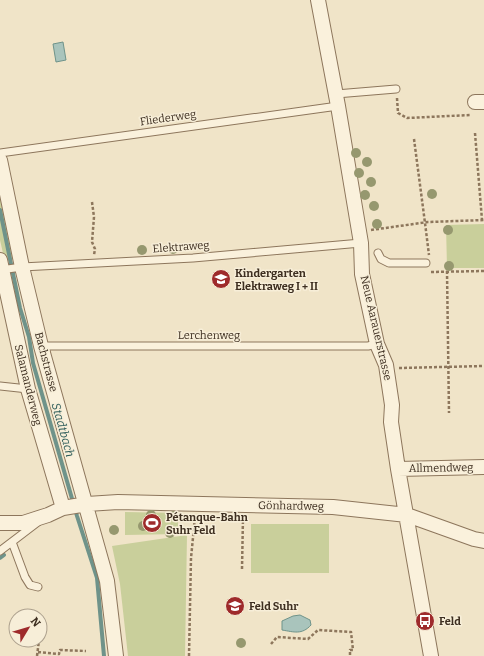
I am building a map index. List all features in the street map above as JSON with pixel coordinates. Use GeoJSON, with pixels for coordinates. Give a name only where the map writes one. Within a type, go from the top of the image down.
{"type":"FeatureCollection","features":[{"type":"Feature","properties":{"kind":"street","name":"Neue Aarauerstrasse"},"geometry":{"type":"LineString","coordinates":[[318,0],[337,100],[360,238],[362,274],[377,344],[386,368],[392,405],[391,422],[398,469],[431,656]]}},
{"type":"Feature","properties":{"kind":"street","name":"Bachstrasse"},"geometry":{"type":"LineString","coordinates":[[0,160],[22,267],[41,346],[87,504],[107,581],[116,656]]}},
{"type":"Feature","properties":{"kind":"street","name":"Salamanderweg"},"geometry":{"type":"LineString","coordinates":[[1,267],[28,389],[63,508]]}},
{"type":"Feature","properties":{"kind":"street","name":"Allmendweg"},"geometry":{"type":"LineString","coordinates":[[398,469],[484,467]]}},
{"type":"Feature","properties":{"kind":"street","name":"Gönhardweg"},"geometry":{"type":"LineString","coordinates":[[0,523],[23,523],[48,515],[63,508],[87,504],[118,502],[333,507],[406,515],[474,539],[484,541]]}},
{"type":"Feature","properties":{"kind":"lane","name":"Fliederweg"},"geometry":{"type":"LineString","coordinates":[[0,153],[337,100],[396,89]]}},
{"type":"Feature","properties":{"kind":"lane","name":"Elektraweg"},"geometry":{"type":"LineString","coordinates":[[1,267],[193,258],[360,238]]}},
{"type":"Feature","properties":{"kind":"lane"},"geometry":{"type":"LineString","coordinates":[[378,253],[381,259],[389,263],[428,263]]}},
{"type":"Feature","properties":{"kind":"lane","name":"Lerchenweg"},"geometry":{"type":"LineString","coordinates":[[41,346],[368,346],[377,344]]}},
{"type":"Feature","properties":{"kind":"lane"},"geometry":{"type":"LineString","coordinates":[[0,386],[28,389]]}},
{"type":"Feature","properties":{"kind":"lane"},"geometry":{"type":"LineString","coordinates":[[0,551],[48,515]]}},
{"type":"Feature","properties":{"kind":"lane"},"geometry":{"type":"LineString","coordinates":[[12,542],[30,585],[38,587]]}},
{"type":"Feature","properties":{"kind":"path"},"geometry":{"type":"LineString","coordinates":[[396,89],[398,113],[407,118],[478,106]]}},
{"type":"Feature","properties":{"kind":"path"},"geometry":{"type":"LineString","coordinates":[[360,238],[426,223],[483,220],[476,133]]}},
{"type":"Feature","properties":{"kind":"path"},"geometry":{"type":"LineString","coordinates":[[414,139],[426,223],[428,263],[430,272]]}},
{"type":"Feature","properties":{"kind":"path"},"geometry":{"type":"LineString","coordinates":[[92,202],[94,217],[92,236],[95,249],[94,263]]}},
{"type":"Feature","properties":{"kind":"path"},"geometry":{"type":"LineString","coordinates":[[447,271],[449,413]]}},
{"type":"Feature","properties":{"kind":"path"},"geometry":{"type":"LineString","coordinates":[[386,368],[484,366]]}},
{"type":"Feature","properties":{"kind":"path"},"geometry":{"type":"LineString","coordinates":[[189,656],[191,565],[197,504]]}},
{"type":"Feature","properties":{"kind":"path"},"geometry":{"type":"LineString","coordinates":[[242,568],[243,506]]}},
{"type":"Feature","properties":{"kind":"path"},"geometry":{"type":"LineString","coordinates":[[270,644],[277,638],[308,639],[318,630],[352,632],[353,650],[350,650],[350,656]]}},
{"type":"Feature","properties":{"kind":"path"},"geometry":{"type":"LineString","coordinates":[[37,656],[38,648]]}},
{"type":"Feature","properties":{"kind":"path"},"geometry":{"type":"LineString","coordinates":[[38,652],[56,655],[59,654],[60,650],[86,651]]}},
{"type":"Feature","properties":{"kind":"green space"},"geometry":{"type":"Polygon","coordinates":[[[0,187],[17,258],[5,262],[0,240],[0,187]]]}},
{"type":"Feature","properties":{"kind":"green space"},"geometry":{"type":"Polygon","coordinates":[[[484,224],[484,268],[447,268],[446,225],[484,224]]]}},
{"type":"Feature","properties":{"kind":"green space","name":"Pétanque-Bahn Suhr Feld"},"geometry":{"type":"Polygon","coordinates":[[[125,512],[178,513],[178,534],[125,535],[125,512]]]}},
{"type":"Feature","properties":{"kind":"green space"},"geometry":{"type":"Polygon","coordinates":[[[251,524],[329,524],[329,573],[251,573],[251,524]]]}},
{"type":"Feature","properties":{"kind":"green space"},"geometry":{"type":"Polygon","coordinates":[[[187,535],[185,656],[128,656],[120,584],[112,546],[187,535]]]}},
{"type":"Feature","properties":{"kind":"water"},"geometry":{"type":"Polygon","coordinates":[[[63,42],[66,60],[56,62],[53,44],[63,42]]]}},
{"type":"Feature","properties":{"kind":"water"},"geometry":{"type":"Polygon","coordinates":[[[300,615],[310,620],[311,625],[308,628],[301,632],[282,630],[282,621],[293,616],[300,615]]]}},
{"type":"Feature","properties":{"kind":"waterway","name":"Stadtbach"},"geometry":{"type":"LineString","coordinates":[[0,210],[20,308],[29,337],[33,363],[77,516],[97,578],[104,656]]}},
{"type":"Feature","properties":{"kind":"waterway"},"geometry":{"type":"LineString","coordinates":[[0,558],[4,555]]}},
{"type":"Feature","properties":{"kind":"place","name":"Kindergarten Elektraweg I + II"},"geometry":{"type":"Point","coordinates":[221,279]}},
{"type":"Feature","properties":{"kind":"place","name":"Pétanque-Bahn Suhr Feld"},"geometry":{"type":"Point","coordinates":[152,523]}},
{"type":"Feature","properties":{"kind":"place","name":"Feld Suhr"},"geometry":{"type":"Point","coordinates":[235,606]}},
{"type":"Feature","properties":{"kind":"place","name":"Feld"},"geometry":{"type":"Point","coordinates":[425,621]}}]}
